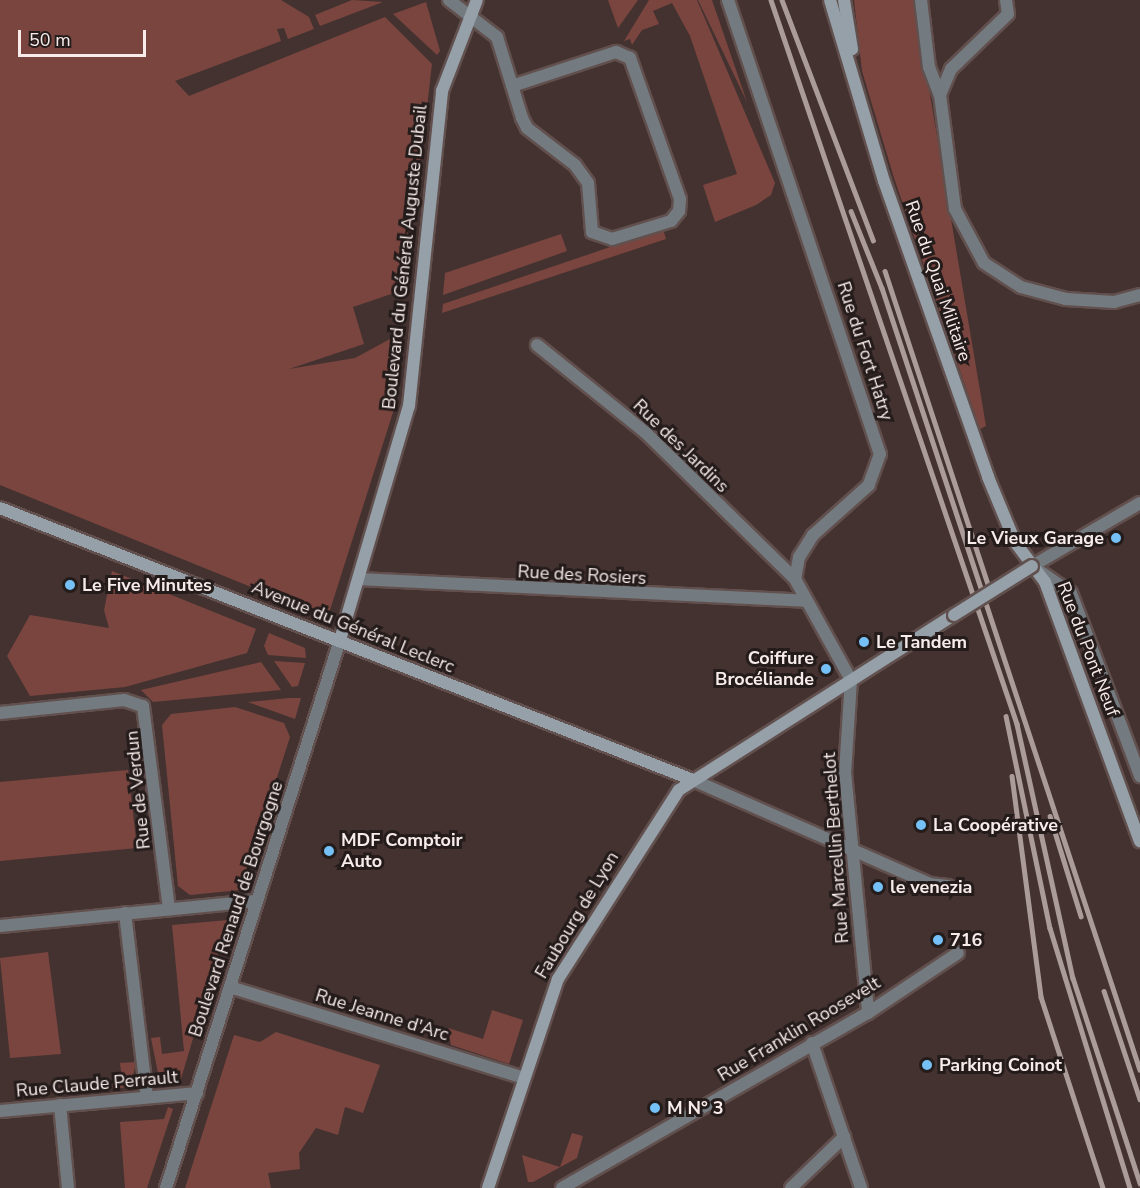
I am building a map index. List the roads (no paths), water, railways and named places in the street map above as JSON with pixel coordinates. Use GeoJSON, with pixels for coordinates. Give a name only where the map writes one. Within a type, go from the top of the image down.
{"type":"FeatureCollection","features":[{"type":"Feature","properties":{"kind":"street"},"geometry":{"type":"LineString","coordinates":[[449,0],[497,37],[512,86],[527,128],[575,165],[588,183],[592,231],[612,239],[671,221],[679,211],[680,199],[630,58],[616,52],[512,86]]}},
{"type":"Feature","properties":{"kind":"street","name":"Boulevard du Général Auguste Dubail"},"geometry":{"type":"LineString","coordinates":[[339,640],[409,406],[438,112],[449,61],[467,16],[477,0]]}},
{"type":"Feature","properties":{"kind":"street","name":"Rue du Fort Hatry"},"geometry":{"type":"LineString","coordinates":[[728,0],[880,454],[869,485],[813,535],[799,557],[795,579]]}},
{"type":"Feature","properties":{"kind":"street","name":"Rue du Quai Militaire"},"geometry":{"type":"LineString","coordinates":[[830,0],[884,182],[980,456],[1015,542],[1032,566]]}},
{"type":"Feature","properties":{"kind":"street"},"geometry":{"type":"LineString","coordinates":[[844,0],[858,90]]}},
{"type":"Feature","properties":{"kind":"street"},"geometry":{"type":"LineString","coordinates":[[921,0],[929,67],[940,95],[955,209],[984,262],[1021,287],[1066,300],[1114,302],[1140,295]]}},
{"type":"Feature","properties":{"kind":"street"},"geometry":{"type":"LineString","coordinates":[[940,95],[951,69],[1008,14],[1006,0]]}},
{"type":"Feature","properties":{"kind":"street","name":"Rue des Jardins"},"geometry":{"type":"LineString","coordinates":[[537,345],[646,433],[795,579]]}},
{"type":"Feature","properties":{"kind":"street"},"geometry":{"type":"LineString","coordinates":[[1032,566],[1140,503]]}},
{"type":"Feature","properties":{"kind":"street","name":"Avenue du Général Leclerc"},"geometry":{"type":"LineString","coordinates":[[0,508],[693,780]]}},
{"type":"Feature","properties":{"kind":"street","name":"Faubourg de Lyon"},"geometry":{"type":"LineString","coordinates":[[488,1188],[558,979],[662,810],[693,780],[1032,566]]}},
{"type":"Feature","properties":{"kind":"street","name":"Rue du Pont Neuf"},"geometry":{"type":"LineString","coordinates":[[1032,566],[1071,593],[1140,776]]}},
{"type":"Feature","properties":{"kind":"street","name":"Rue du Pont Neuf"},"geometry":{"type":"LineString","coordinates":[[1032,566],[1045,582],[1140,841]]}},
{"type":"Feature","properties":{"kind":"street","name":"Rue des Rosiers"},"geometry":{"type":"LineString","coordinates":[[359,579],[804,601]]}},
{"type":"Feature","properties":{"kind":"street"},"geometry":{"type":"LineString","coordinates":[[795,579],[804,601],[835,644],[851,680]]}},
{"type":"Feature","properties":{"kind":"street","name":"Boulevard Renaud de Bourgogne"},"geometry":{"type":"LineString","coordinates":[[166,1188],[339,640]]}},
{"type":"Feature","properties":{"kind":"street","name":"Rue Marcellin Berthelot"},"geometry":{"type":"LineString","coordinates":[[851,680],[845,772],[868,1013]]}},
{"type":"Feature","properties":{"kind":"street","name":"Rue de Verdun"},"geometry":{"type":"LineString","coordinates":[[0,713],[124,700],[143,706],[169,909]]}},
{"type":"Feature","properties":{"kind":"street"},"geometry":{"type":"LineString","coordinates":[[693,780],[853,848],[930,884],[948,886]]}},
{"type":"Feature","properties":{"kind":"street"},"geometry":{"type":"LineString","coordinates":[[0,926],[257,901]]}},
{"type":"Feature","properties":{"kind":"street"},"geometry":{"type":"LineString","coordinates":[[125,914],[147,1097]]}},
{"type":"Feature","properties":{"kind":"street","name":"Rue Franklin Roosevelt"},"geometry":{"type":"LineString","coordinates":[[562,1188],[868,1013],[958,953]]}},
{"type":"Feature","properties":{"kind":"street","name":"Rue Jeanne d'Arc"},"geometry":{"type":"LineString","coordinates":[[230,987],[524,1078]]}},
{"type":"Feature","properties":{"kind":"street"},"geometry":{"type":"LineString","coordinates":[[812,1043],[861,1188]]}},
{"type":"Feature","properties":{"kind":"street","name":"Rue Claude Perrault"},"geometry":{"type":"LineString","coordinates":[[0,1111],[196,1093]]}},
{"type":"Feature","properties":{"kind":"street"},"geometry":{"type":"LineString","coordinates":[[60,1105],[68,1188]]}},
{"type":"Feature","properties":{"kind":"street"},"geometry":{"type":"LineString","coordinates":[[791,1188],[844,1137]]}},
{"type":"Feature","properties":{"kind":"railway"},"geometry":{"type":"LineString","coordinates":[[771,0],[1017,724],[1073,978],[1140,1183]]}},
{"type":"Feature","properties":{"kind":"railway"},"geometry":{"type":"LineString","coordinates":[[782,0],[873,240]]}},
{"type":"Feature","properties":{"kind":"railway"},"geometry":{"type":"LineString","coordinates":[[851,211],[882,288],[1140,1070]]}},
{"type":"Feature","properties":{"kind":"railway"},"geometry":{"type":"LineString","coordinates":[[885,271],[991,593]]}},
{"type":"Feature","properties":{"kind":"railway"},"geometry":{"type":"LineString","coordinates":[[1006,716],[1050,928],[1130,1188]]}},
{"type":"Feature","properties":{"kind":"railway"},"geometry":{"type":"LineString","coordinates":[[1012,776],[1041,997],[1103,1188]]}},
{"type":"Feature","properties":{"kind":"railway"},"geometry":{"type":"LineString","coordinates":[[1050,816],[1081,916]]}},
{"type":"Feature","properties":{"kind":"railway"},"geometry":{"type":"LineString","coordinates":[[1104,991],[1140,1099]]}},
{"type":"Feature","properties":{"kind":"place","name":"Le Vieux Garage"},"geometry":{"type":"Point","coordinates":[1116,538]}},
{"type":"Feature","properties":{"kind":"place","name":"Le Five Minutes"},"geometry":{"type":"Point","coordinates":[70,585]}},
{"type":"Feature","properties":{"kind":"place","name":"Le Tandem"},"geometry":{"type":"Point","coordinates":[864,642]}},
{"type":"Feature","properties":{"kind":"place","name":"Coiffure Brocéliande"},"geometry":{"type":"Point","coordinates":[826,669]}},
{"type":"Feature","properties":{"kind":"place","name":"La Coopérative"},"geometry":{"type":"Point","coordinates":[921,825]}},
{"type":"Feature","properties":{"kind":"place","name":"MDF Comptoir Auto"},"geometry":{"type":"Point","coordinates":[329,851]}},
{"type":"Feature","properties":{"kind":"place","name":"le venezia"},"geometry":{"type":"Point","coordinates":[878,887]}},
{"type":"Feature","properties":{"kind":"place","name":"716"},"geometry":{"type":"Point","coordinates":[938,940]}},
{"type":"Feature","properties":{"kind":"place","name":"Parking Coinot"},"geometry":{"type":"Point","coordinates":[927,1065]}},
{"type":"Feature","properties":{"kind":"place","name":"M N° 3"},"geometry":{"type":"Point","coordinates":[655,1108]}}]}
